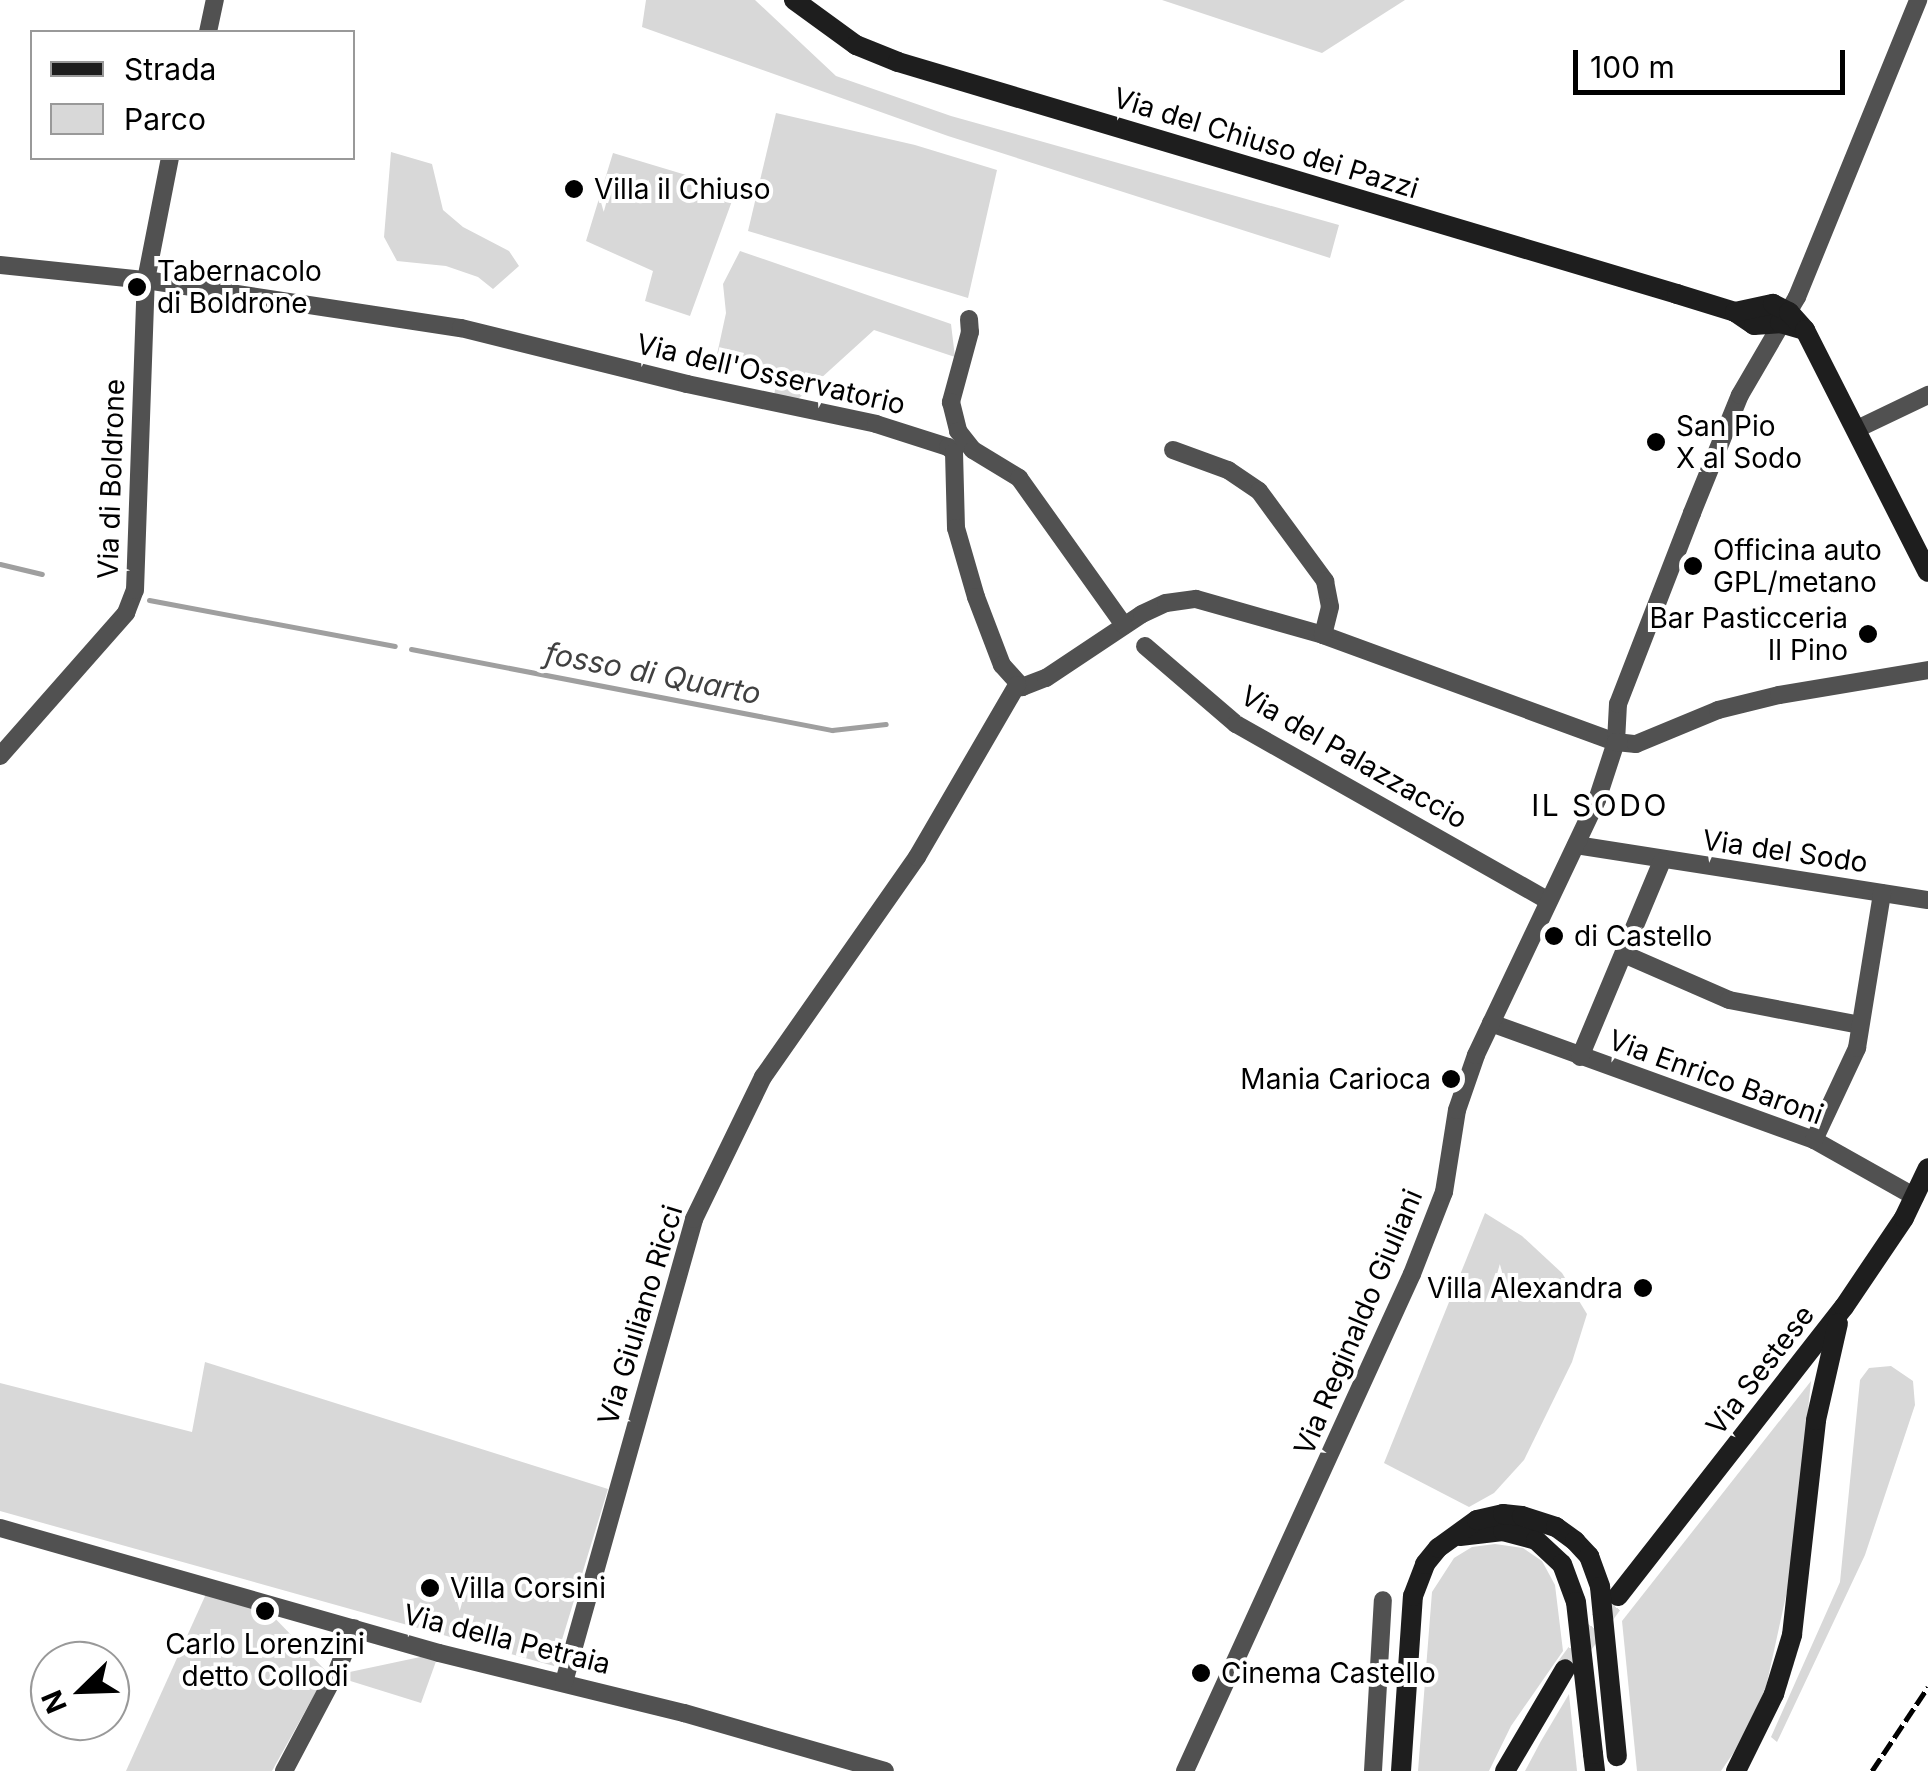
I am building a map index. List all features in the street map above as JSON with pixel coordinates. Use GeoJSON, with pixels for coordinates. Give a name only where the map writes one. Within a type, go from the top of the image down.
{"type":"FeatureCollection","features":[{"type":"Feature","properties":{"kind":"main road","name":"Via del Chiuso dei Pazzi"},"geometry":{"type":"LineString","coordinates":[[794,0],[856,45],[898,62],[1735,312],[1773,304],[1785,318],[1805,330],[1857,429]]}},
{"type":"Feature","properties":{"kind":"main road"},"geometry":{"type":"LineString","coordinates":[[1857,429],[1928,572]]}},
{"type":"Feature","properties":{"kind":"main road","name":"Via Sestese"},"geometry":{"type":"LineString","coordinates":[[1609,1591],[1844,1306],[1915,1197],[1928,1168]]}},
{"type":"Feature","properties":{"kind":"main road"},"geometry":{"type":"LineString","coordinates":[[1736,1771],[1774,1694],[1792,1635],[1816,1420],[1826,1363],[1844,1306]]}},
{"type":"Feature","properties":{"kind":"main road"},"geometry":{"type":"LineString","coordinates":[[1400,1771],[1413,1596],[1425,1564],[1448,1539],[1468,1524],[1489,1516],[1542,1522],[1566,1533],[1584,1550],[1609,1591],[1618,1763]]}},
{"type":"Feature","properties":{"kind":"main road"},"geometry":{"type":"LineString","coordinates":[[1448,1539],[1490,1531],[1536,1540],[1562,1564],[1576,1602],[1594,1763]]}},
{"type":"Feature","properties":{"kind":"main road"},"geometry":{"type":"LineString","coordinates":[[1505,1771],[1564,1669]]}},
{"type":"Feature","properties":{"kind":"street"},"geometry":{"type":"LineString","coordinates":[[208,30],[215,0]]}},
{"type":"Feature","properties":{"kind":"street","name":"Via Reginaldo Giuliani"},"geometry":{"type":"LineString","coordinates":[[1186,1771],[1412,1274],[1444,1192],[1461,1096],[1490,1023],[1606,780],[1616,742],[1618,704],[1692,512],[1740,396],[1785,318],[1918,0]]}},
{"type":"Feature","properties":{"kind":"street","name":"Via di Boldrone"},"geometry":{"type":"LineString","coordinates":[[0,756],[126,612],[135,590],[146,280],[170,160]]}},
{"type":"Feature","properties":{"kind":"street","name":"Via dell'Osservatorio"},"geometry":{"type":"LineString","coordinates":[[0,265],[146,280],[460,328],[688,384],[876,424],[948,447],[954,452],[954,513],[959,539],[985,624],[1016,686]]}},
{"type":"Feature","properties":{"kind":"street"},"geometry":{"type":"LineString","coordinates":[[969,319],[970,332],[951,402],[958,430],[973,450],[1019,478],[1124,624]]}},
{"type":"Feature","properties":{"kind":"street"},"geometry":{"type":"LineString","coordinates":[[1857,429],[1928,395]]}},
{"type":"Feature","properties":{"kind":"street"},"geometry":{"type":"LineString","coordinates":[[1173,450],[1228,470],[1259,491],[1325,581],[1330,607],[1322,635]]}},
{"type":"Feature","properties":{"kind":"street"},"geometry":{"type":"LineString","coordinates":[[1016,686],[1028,687],[1046,678],[1124,624],[1184,599],[1224,604],[1322,635],[1616,742],[1636,744],[1718,710],[1763,698],[1928,670]]}},
{"type":"Feature","properties":{"kind":"street","name":"Via del Palazzaccio"},"geometry":{"type":"LineString","coordinates":[[1145,646],[1236,724],[1547,900]]}},
{"type":"Feature","properties":{"kind":"street","name":"Via Giuliano Ricci"},"geometry":{"type":"LineString","coordinates":[[564,1682],[694,1219],[763,1077],[917,857],[1016,686]]}},
{"type":"Feature","properties":{"kind":"street","name":"Via del Sodo"},"geometry":{"type":"LineString","coordinates":[[1576,845],[1928,900]]}},
{"type":"Feature","properties":{"kind":"street"},"geometry":{"type":"LineString","coordinates":[[1580,1057],[1626,955],[1662,861]]}},
{"type":"Feature","properties":{"kind":"street"},"geometry":{"type":"LineString","coordinates":[[1814,1140],[1852,1065],[1882,892]]}},
{"type":"Feature","properties":{"kind":"street"},"geometry":{"type":"LineString","coordinates":[[1626,955],[1730,1000],[1860,1025]]}},
{"type":"Feature","properties":{"kind":"street","name":"Via Enrico Baroni"},"geometry":{"type":"LineString","coordinates":[[1490,1023],[1814,1140],[1915,1197]]}},
{"type":"Feature","properties":{"kind":"street","name":"Via della Petraia"},"geometry":{"type":"LineString","coordinates":[[0,1528],[439,1652],[564,1682],[885,1771]]}},
{"type":"Feature","properties":{"kind":"street"},"geometry":{"type":"LineString","coordinates":[[1372,1771],[1383,1600]]}},
{"type":"Feature","properties":{"kind":"street"},"geometry":{"type":"LineString","coordinates":[[284,1771],[338,1671],[354,1628]]}},
{"type":"Feature","properties":{"kind":"green space"},"geometry":{"type":"Polygon","coordinates":[[[646,0],[755,0],[836,76],[951,116],[1339,225],[1330,258],[948,136],[642,27],[646,0]]]}},
{"type":"Feature","properties":{"kind":"green space"},"geometry":{"type":"Polygon","coordinates":[[[1162,0],[1405,0],[1322,53],[1162,0]]]}},
{"type":"Feature","properties":{"kind":"green space"},"geometry":{"type":"Polygon","coordinates":[[[776,113],[915,145],[997,170],[968,298],[748,231],[776,113]]]}},
{"type":"Feature","properties":{"kind":"green space"},"geometry":{"type":"Polygon","coordinates":[[[391,152],[432,164],[443,210],[463,227],[509,251],[519,266],[493,289],[478,277],[446,266],[397,261],[384,237],[391,152]]]}},
{"type":"Feature","properties":{"kind":"green space"},"geometry":{"type":"Polygon","coordinates":[[[613,153],[736,190],[690,316],[645,301],[653,271],[586,241],[613,153]]]}},
{"type":"Feature","properties":{"kind":"green space"},"geometry":{"type":"Polygon","coordinates":[[[740,251],[951,324],[955,357],[874,330],[798,399],[774,396],[778,371],[716,359],[726,313],[723,284],[740,251]]]}},
{"type":"Feature","properties":{"kind":"green space"},"geometry":{"type":"Polygon","coordinates":[[[1485,1213],[1522,1236],[1562,1273],[1587,1314],[1572,1362],[1524,1460],[1494,1493],[1469,1507],[1384,1463],[1485,1213]]]}},
{"type":"Feature","properties":{"kind":"green space"},"geometry":{"type":"Polygon","coordinates":[[[205,1362],[608,1489],[554,1666],[0,1511],[0,1383],[192,1432],[205,1362]]]}},
{"type":"Feature","properties":{"kind":"green space"},"geometry":{"type":"Polygon","coordinates":[[[1891,1366],[1913,1381],[1915,1405],[1865,1555],[1777,1742],[1771,1737],[1840,1582],[1860,1380],[1869,1368],[1891,1366]]]}},
{"type":"Feature","properties":{"kind":"green space"},"geometry":{"type":"Polygon","coordinates":[[[1811,1381],[1791,1573],[1766,1687],[1741,1742],[1721,1771],[1637,1771],[1622,1621],[1811,1381]]]}},
{"type":"Feature","properties":{"kind":"green space"},"geometry":{"type":"Polygon","coordinates":[[[1495,1544],[1523,1548],[1542,1561],[1555,1585],[1563,1651],[1511,1726],[1489,1771],[1418,1771],[1432,1592],[1454,1558],[1472,1547],[1495,1544]]]}},
{"type":"Feature","properties":{"kind":"green space"},"geometry":{"type":"Polygon","coordinates":[[[206,1594],[265,1608],[327,1672],[272,1771],[126,1771],[206,1594]]]}},
{"type":"Feature","properties":{"kind":"green space"},"geometry":{"type":"Polygon","coordinates":[[[439,1653],[421,1703],[344,1679],[345,1673],[439,1653]]]}},
{"type":"Feature","properties":{"kind":"green space"},"geometry":{"type":"Polygon","coordinates":[[[1569,1694],[1577,1771],[1525,1771],[1541,1741],[1569,1694]]]}},
{"type":"Feature","properties":{"kind":"waterway","name":"fosso di Quarto"},"geometry":{"type":"LineString","coordinates":[[0,564],[42,574]]}},
{"type":"Feature","properties":{"kind":"waterway","name":"fosso di Quarto"},"geometry":{"type":"LineString","coordinates":[[149,600],[395,646]]}},
{"type":"Feature","properties":{"kind":"waterway","name":"fosso di Quarto"},"geometry":{"type":"LineString","coordinates":[[411,649],[832,730],[886,724]]}},
{"type":"Feature","properties":{"kind":"tunnel"},"geometry":{"type":"LineString","coordinates":[[1565,1669],[1618,1596]]}},
{"type":"Feature","properties":{"kind":"railway"},"geometry":{"type":"LineString","coordinates":[[1872,1771],[1928,1687]]}},
{"type":"Feature","properties":{"kind":"place","name":"Villa il Chiuso"},"geometry":{"type":"Point","coordinates":[574,189]}},
{"type":"Feature","properties":{"kind":"place","name":"Tabernacolo di Boldrone"},"geometry":{"type":"Point","coordinates":[137,287]}},
{"type":"Feature","properties":{"kind":"place","name":"San Pio X al Sodo"},"geometry":{"type":"Point","coordinates":[1656,442]}},
{"type":"Feature","properties":{"kind":"place","name":"Officina auto GPL/metano"},"geometry":{"type":"Point","coordinates":[1693,566]}},
{"type":"Feature","properties":{"kind":"place","name":"Bar Pasticceria Il Pino"},"geometry":{"type":"Point","coordinates":[1868,634]}},
{"type":"Feature","properties":{"kind":"place","name":"di Castello"},"geometry":{"type":"Point","coordinates":[1554,936]}},
{"type":"Feature","properties":{"kind":"place","name":"Mania Carioca"},"geometry":{"type":"Point","coordinates":[1451,1079]}},
{"type":"Feature","properties":{"kind":"place","name":"Villa Alexandra"},"geometry":{"type":"Point","coordinates":[1643,1288]}},
{"type":"Feature","properties":{"kind":"place","name":"Villa Corsini"},"geometry":{"type":"Point","coordinates":[430,1588]}},
{"type":"Feature","properties":{"kind":"place","name":"Carlo Lorenzini detto Collodi"},"geometry":{"type":"Point","coordinates":[265,1611]}},
{"type":"Feature","properties":{"kind":"place","name":"Cinema Castello"},"geometry":{"type":"Point","coordinates":[1201,1673]}},
{"type":"Feature","properties":{"kind":"district","name":"IL SODO"},"geometry":{"type":"Point","coordinates":[1600,805]}}]}
